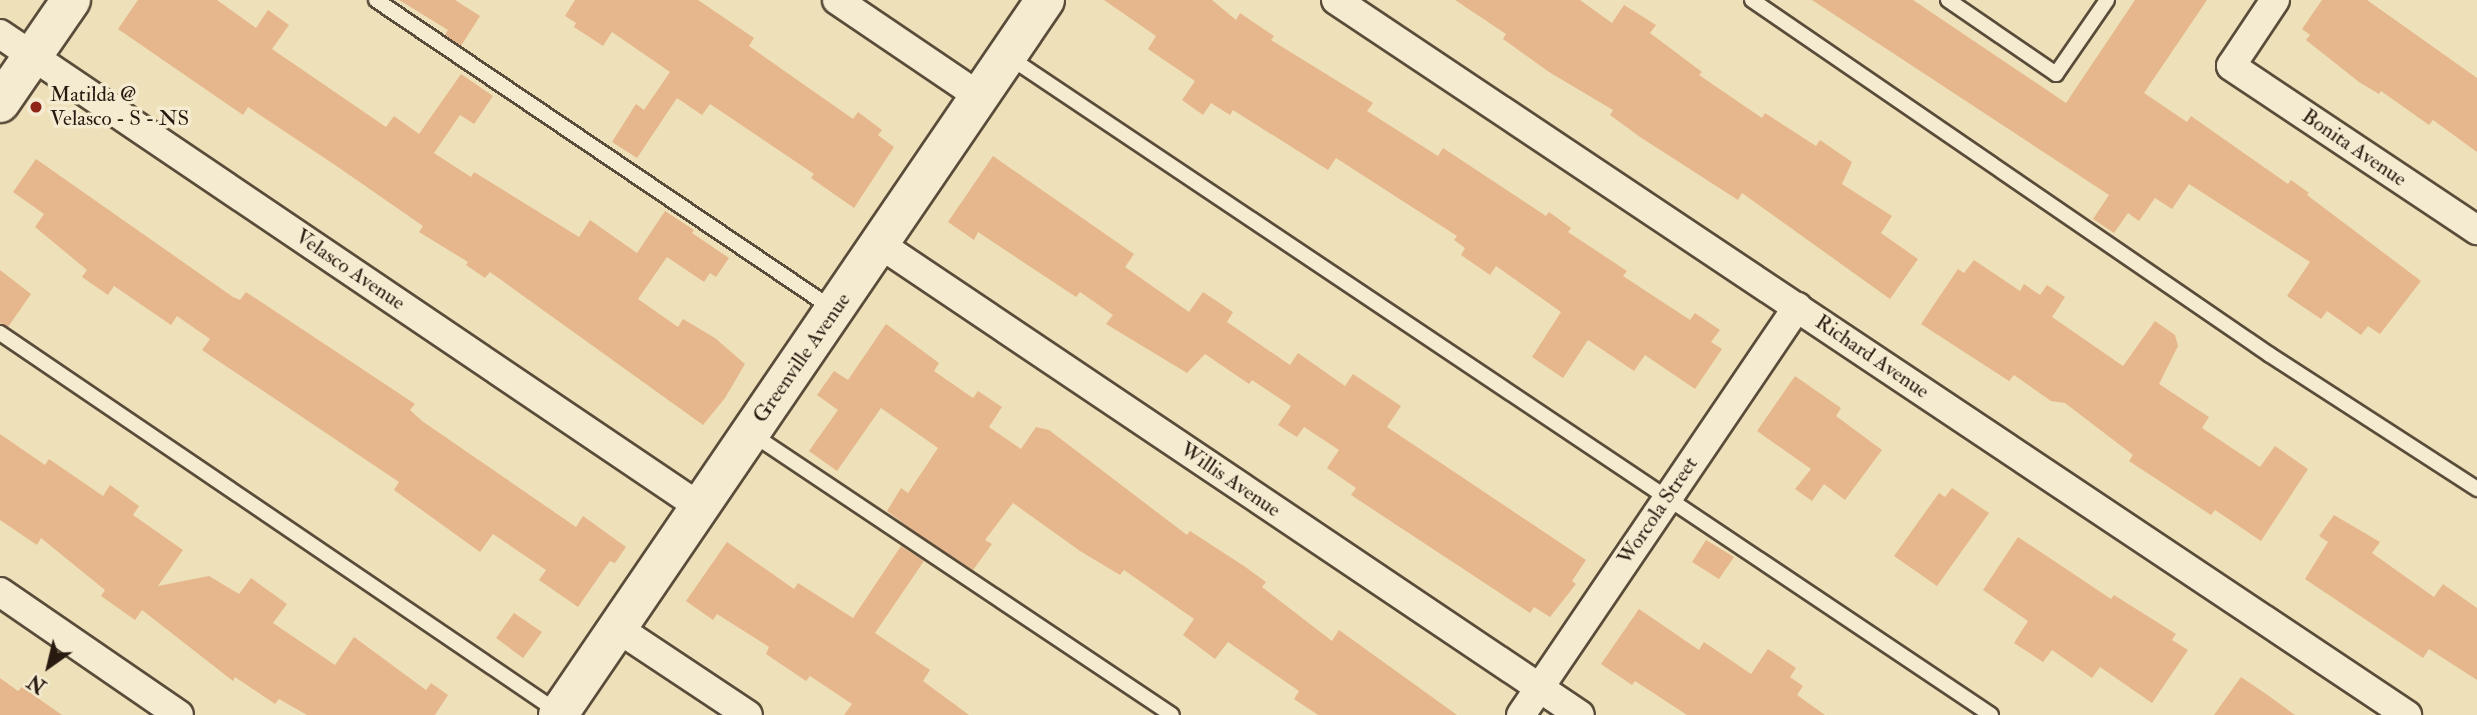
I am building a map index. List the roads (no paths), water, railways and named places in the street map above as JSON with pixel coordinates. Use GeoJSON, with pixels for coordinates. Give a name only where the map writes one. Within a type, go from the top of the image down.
{"type":"FeatureCollection","features":[{"type":"Feature","properties":{"kind":"main road"},"geometry":{"type":"LineString","coordinates":[[0,103],[71,0]]}},
{"type":"Feature","properties":{"kind":"main road","name":"Greenville Avenue"},"geometry":{"type":"LineString","coordinates":[[559,714],[881,245],[1045,0]]}},
{"type":"Feature","properties":{"kind":"street"},"geometry":{"type":"LineString","coordinates":[[837,0],[980,97]]}},
{"type":"Feature","properties":{"kind":"street","name":"Richard Avenue"},"geometry":{"type":"LineString","coordinates":[[1336,0],[2407,715]]}},
{"type":"Feature","properties":{"kind":"street","name":"Bonita Avenue"},"geometry":{"type":"LineString","coordinates":[[2275,0],[2231,66],[2477,230]]}},
{"type":"Feature","properties":{"kind":"street","name":"Velasco Avenue"},"geometry":{"type":"LineString","coordinates":[[0,34],[700,507]]}},
{"type":"Feature","properties":{"kind":"street","name":"Willis Avenue"},"geometry":{"type":"LineString","coordinates":[[881,245],[1580,715]]}},
{"type":"Feature","properties":{"kind":"street","name":"Worcola Street"},"geometry":{"type":"LineString","coordinates":[[1521,715],[1797,307]]}},
{"type":"Feature","properties":{"kind":"street"},"geometry":{"type":"LineString","coordinates":[[0,592],[179,715]]}},
{"type":"Feature","properties":{"kind":"street"},"geometry":{"type":"LineString","coordinates":[[617,628],[748,715]]}},
{"type":"Feature","properties":{"kind":"lane"},"geometry":{"type":"LineString","coordinates":[[376,0],[835,310]]}},
{"type":"Feature","properties":{"kind":"lane"},"geometry":{"type":"LineString","coordinates":[[1752,0],[2270,355],[2477,489]]}},
{"type":"Feature","properties":{"kind":"lane"},"geometry":{"type":"LineString","coordinates":[[1948,0],[2056,74],[2107,0]]}},
{"type":"Feature","properties":{"kind":"lane"},"geometry":{"type":"LineString","coordinates":[[1008,55],[1991,715]]}},
{"type":"Feature","properties":{"kind":"lane"},"geometry":{"type":"LineString","coordinates":[[0,332],[559,714]]}},
{"type":"Feature","properties":{"kind":"lane"},"geometry":{"type":"LineString","coordinates":[[751,433],[1172,715]]}},
{"type":"Feature","properties":{"kind":"place","name":"Matilda @ Velasco - S - NS"},"geometry":{"type":"Point","coordinates":[36,107]}}]}
